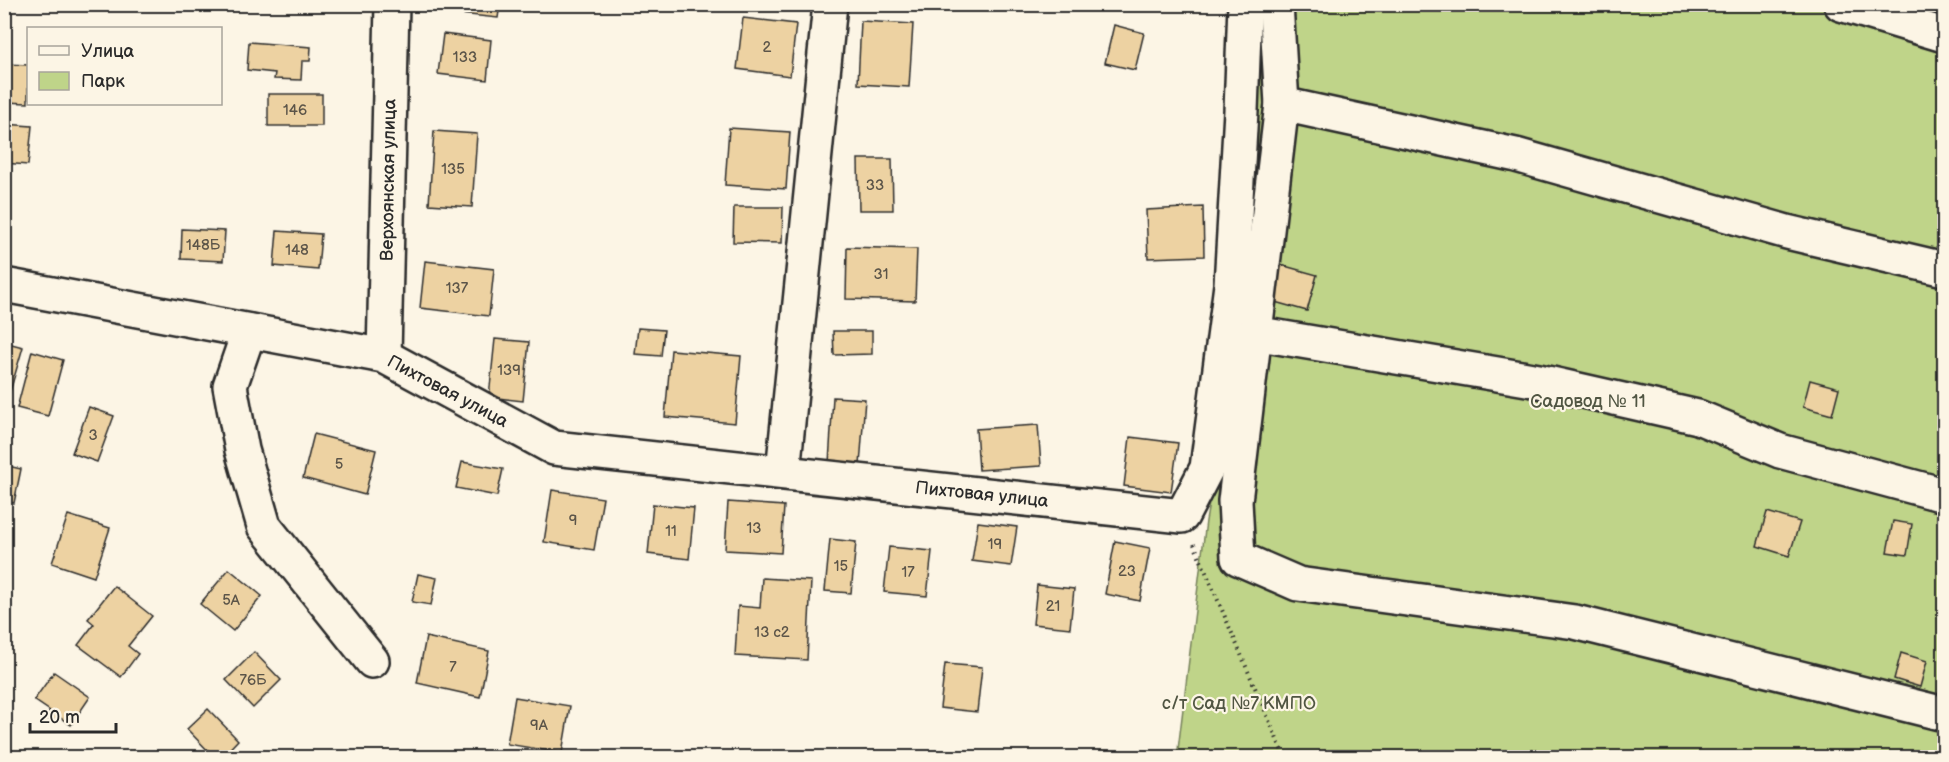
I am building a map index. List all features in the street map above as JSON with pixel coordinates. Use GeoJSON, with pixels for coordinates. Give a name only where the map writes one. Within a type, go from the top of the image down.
{"type":"FeatureCollection","features":[{"type":"Feature","properties":{"kind":"street","name":"Верхоянская улица"},"geometry":{"type":"LineString","coordinates":[[384,357],[392,4]]}},
{"type":"Feature","properties":{"kind":"street"},"geometry":{"type":"LineString","coordinates":[[783,472],[830,4]]}},
{"type":"Feature","properties":{"kind":"street"},"geometry":{"type":"LineString","coordinates":[[1182,516],[1207,468],[1231,285],[1245,4]]}},
{"type":"Feature","properties":{"kind":"street"},"geometry":{"type":"LineString","coordinates":[[1276,4],[1282,104],[1235,501],[1238,558],[1298,584],[1575,622],[1944,714]]}},
{"type":"Feature","properties":{"kind":"street"},"geometry":{"type":"LineString","coordinates":[[1841,4],[1944,35]]}},
{"type":"Feature","properties":{"kind":"street"},"geometry":{"type":"LineString","coordinates":[[1282,104],[1516,155],[1787,232],[1944,268]]}},
{"type":"Feature","properties":{"kind":"street","name":"Пихтовая улица"},"geometry":{"type":"LineString","coordinates":[[4,285],[384,357],[554,448],[1182,516]]}},
{"type":"Feature","properties":{"kind":"street"},"geometry":{"type":"LineString","coordinates":[[249,331],[230,386],[242,450],[264,526],[372,661]]}},
{"type":"Feature","properties":{"kind":"street"},"geometry":{"type":"LineString","coordinates":[[1254,333],[1539,381],[1698,417],[1780,451],[1944,495]]}},
{"type":"Feature","properties":{"kind":"path"},"geometry":{"type":"LineString","coordinates":[[1182,516],[1285,758]]}},
{"type":"Feature","properties":{"kind":"green space","name":"Садовод № 11"},"geometry":{"type":"Polygon","coordinates":[[[1258,5],[1944,5],[1944,757],[1177,758],[1206,521],[1237,338],[1258,5]]]}},
{"type":"Feature","properties":{"kind":"building"},"geometry":{"type":"Polygon","coordinates":[[[442,4],[500,4],[498,18],[441,12],[442,4]]]}},
{"type":"Feature","properties":{"kind":"building"},"geometry":{"type":"Polygon","coordinates":[[[743,18],[796,24],[790,76],[737,69],[743,18]]]}},
{"type":"Feature","properties":{"kind":"building"},"geometry":{"type":"Polygon","coordinates":[[[861,21],[913,24],[909,87],[858,84],[861,21]]]}},
{"type":"Feature","properties":{"kind":"building"},"geometry":{"type":"Polygon","coordinates":[[[1114,25],[1144,33],[1135,70],[1105,63],[1114,25]]]}},
{"type":"Feature","properties":{"kind":"building"},"geometry":{"type":"Polygon","coordinates":[[[443,34],[491,40],[487,80],[438,74],[443,34]]]}},
{"type":"Feature","properties":{"kind":"building"},"geometry":{"type":"Polygon","coordinates":[[[249,42],[311,47],[310,61],[302,61],[301,80],[274,79],[275,73],[247,70],[249,42]]]}},
{"type":"Feature","properties":{"kind":"building"},"geometry":{"type":"Polygon","coordinates":[[[4,64],[27,65],[27,103],[4,102],[4,64]]]}},
{"type":"Feature","properties":{"kind":"building"},"geometry":{"type":"Polygon","coordinates":[[[268,94],[322,94],[322,126],[268,126],[268,94]]]}},
{"type":"Feature","properties":{"kind":"building"},"geometry":{"type":"Polygon","coordinates":[[[4,124],[32,126],[28,165],[4,163],[4,124]]]}},
{"type":"Feature","properties":{"kind":"building"},"geometry":{"type":"Polygon","coordinates":[[[729,128],[790,132],[786,189],[725,185],[729,128]]]}},
{"type":"Feature","properties":{"kind":"building"},"geometry":{"type":"Polygon","coordinates":[[[434,131],[477,134],[472,207],[429,204],[434,131]]]}},
{"type":"Feature","properties":{"kind":"building"},"geometry":{"type":"Polygon","coordinates":[[[858,159],[892,159],[893,210],[859,210],[858,159]]]}},
{"type":"Feature","properties":{"kind":"building"},"geometry":{"type":"Polygon","coordinates":[[[734,207],[783,207],[782,243],[733,242],[734,207]]]}},
{"type":"Feature","properties":{"kind":"building"},"geometry":{"type":"Polygon","coordinates":[[[1203,207],[1204,256],[1148,258],[1146,210],[1203,207]]]}},
{"type":"Feature","properties":{"kind":"building"},"geometry":{"type":"Polygon","coordinates":[[[182,229],[225,231],[223,261],[181,259],[182,229]]]}},
{"type":"Feature","properties":{"kind":"building"},"geometry":{"type":"Polygon","coordinates":[[[277,231],[321,234],[318,270],[274,266],[277,231]]]}},
{"type":"Feature","properties":{"kind":"building"},"geometry":{"type":"Polygon","coordinates":[[[847,247],[917,249],[915,301],[846,299],[847,247]]]}},
{"type":"Feature","properties":{"kind":"building"},"geometry":{"type":"Polygon","coordinates":[[[425,261],[494,269],[489,316],[420,308],[425,261]]]}},
{"type":"Feature","properties":{"kind":"building"},"geometry":{"type":"Polygon","coordinates":[[[1274,263],[1317,275],[1307,311],[1264,299],[1274,263]]]}},
{"type":"Feature","properties":{"kind":"building"},"geometry":{"type":"Polygon","coordinates":[[[638,328],[664,330],[661,356],[635,354],[638,328]]]}},
{"type":"Feature","properties":{"kind":"building"},"geometry":{"type":"Polygon","coordinates":[[[833,331],[872,331],[872,354],[834,355],[833,331]]]}},
{"type":"Feature","properties":{"kind":"building"},"geometry":{"type":"Polygon","coordinates":[[[495,339],[529,342],[523,401],[489,397],[495,339]]]}},
{"type":"Feature","properties":{"kind":"building"},"geometry":{"type":"Polygon","coordinates":[[[4,342],[23,347],[4,412],[4,342]]]}},
{"type":"Feature","properties":{"kind":"building"},"geometry":{"type":"Polygon","coordinates":[[[671,350],[741,356],[735,423],[665,417],[671,350]]]}},
{"type":"Feature","properties":{"kind":"building"},"geometry":{"type":"Polygon","coordinates":[[[32,351],[63,360],[48,416],[17,408],[32,351]]]}},
{"type":"Feature","properties":{"kind":"building"},"geometry":{"type":"Polygon","coordinates":[[[1810,380],[1839,388],[1832,415],[1803,407],[1810,380]]]}},
{"type":"Feature","properties":{"kind":"building"},"geometry":{"type":"Polygon","coordinates":[[[833,397],[865,399],[860,465],[829,463],[833,397]]]}},
{"type":"Feature","properties":{"kind":"building"},"geometry":{"type":"Polygon","coordinates":[[[89,407],[114,416],[97,462],[72,453],[89,407]]]}},
{"type":"Feature","properties":{"kind":"building"},"geometry":{"type":"Polygon","coordinates":[[[1038,425],[1041,466],[979,470],[976,429],[1038,425]]]}},
{"type":"Feature","properties":{"kind":"building"},"geometry":{"type":"Polygon","coordinates":[[[314,434],[376,450],[365,495],[303,478],[314,434]]]}},
{"type":"Feature","properties":{"kind":"building"},"geometry":{"type":"Polygon","coordinates":[[[1130,437],[1178,443],[1171,492],[1124,486],[1130,437]]]}},
{"type":"Feature","properties":{"kind":"building"},"geometry":{"type":"Polygon","coordinates":[[[462,462],[503,469],[497,496],[456,488],[462,462]]]}},
{"type":"Feature","properties":{"kind":"building"},"geometry":{"type":"Polygon","coordinates":[[[4,465],[21,469],[14,503],[4,501],[4,465]]]}},
{"type":"Feature","properties":{"kind":"building"},"geometry":{"type":"Polygon","coordinates":[[[552,490],[603,498],[594,550],[544,542],[552,490]]]}},
{"type":"Feature","properties":{"kind":"building"},"geometry":{"type":"Polygon","coordinates":[[[728,502],[784,506],[781,553],[725,550],[728,502]]]}},
{"type":"Feature","properties":{"kind":"building"},"geometry":{"type":"Polygon","coordinates":[[[653,504],[694,508],[689,559],[648,554],[653,504]]]}},
{"type":"Feature","properties":{"kind":"building"},"geometry":{"type":"Polygon","coordinates":[[[1767,512],[1800,522],[1789,556],[1757,546],[1767,512]]]}},
{"type":"Feature","properties":{"kind":"building"},"geometry":{"type":"Polygon","coordinates":[[[68,515],[110,528],[94,577],[52,563],[68,515]]]}},
{"type":"Feature","properties":{"kind":"building"},"geometry":{"type":"Polygon","coordinates":[[[1893,521],[1912,524],[1907,555],[1887,552],[1893,521]]]}},
{"type":"Feature","properties":{"kind":"building"},"geometry":{"type":"Polygon","coordinates":[[[978,522],[1017,527],[1011,566],[972,561],[978,522]]]}},
{"type":"Feature","properties":{"kind":"building"},"geometry":{"type":"Polygon","coordinates":[[[830,539],[856,542],[851,593],[825,591],[830,539]]]}},
{"type":"Feature","properties":{"kind":"building"},"geometry":{"type":"Polygon","coordinates":[[[1115,541],[1150,548],[1140,601],[1105,594],[1115,541]]]}},
{"type":"Feature","properties":{"kind":"building"},"geometry":{"type":"Polygon","coordinates":[[[889,547],[932,551],[927,596],[884,592],[889,547]]]}},
{"type":"Feature","properties":{"kind":"building"},"geometry":{"type":"Polygon","coordinates":[[[229,569],[262,596],[233,631],[200,604],[229,569]]]}},
{"type":"Feature","properties":{"kind":"building"},"geometry":{"type":"Polygon","coordinates":[[[418,574],[437,578],[431,605],[412,602],[418,574]]]}},
{"type":"Feature","properties":{"kind":"building"},"geometry":{"type":"Polygon","coordinates":[[[762,578],[811,581],[807,660],[735,656],[738,606],[760,608],[762,578]]]}},
{"type":"Feature","properties":{"kind":"building"},"geometry":{"type":"Polygon","coordinates":[[[1037,585],[1074,589],[1070,628],[1033,624],[1037,585]]]}},
{"type":"Feature","properties":{"kind":"building"},"geometry":{"type":"Polygon","coordinates":[[[114,586],[152,616],[128,646],[138,654],[121,677],[78,645],[94,624],[88,619],[114,586]]]}},
{"type":"Feature","properties":{"kind":"building"},"geometry":{"type":"Polygon","coordinates":[[[426,637],[489,651],[480,697],[417,683],[426,637]]]}},
{"type":"Feature","properties":{"kind":"building"},"geometry":{"type":"Polygon","coordinates":[[[254,652],[281,680],[253,708],[226,680],[254,652]]]}},
{"type":"Feature","properties":{"kind":"building"},"geometry":{"type":"Polygon","coordinates":[[[1901,653],[1927,661],[1920,687],[1894,679],[1901,653]]]}},
{"type":"Feature","properties":{"kind":"building"},"geometry":{"type":"Polygon","coordinates":[[[945,664],[982,667],[977,712],[940,708],[945,664]]]}},
{"type":"Feature","properties":{"kind":"building"},"geometry":{"type":"Polygon","coordinates":[[[54,672],[90,697],[71,725],[59,717],[55,723],[46,718],[50,711],[34,700],[54,672]]]}},
{"type":"Feature","properties":{"kind":"building"},"geometry":{"type":"Polygon","coordinates":[[[515,697],[570,706],[562,753],[507,744],[515,697]]]}},
{"type":"Feature","properties":{"kind":"building"},"geometry":{"type":"Polygon","coordinates":[[[208,709],[238,740],[221,758],[215,758],[187,729],[208,709]]]}},
{"type":"Feature","properties":{"kind":"park label","name":"с/т Сад №7 КМПО"},"geometry":{"type":"Point","coordinates":[1239,703]}}]}
